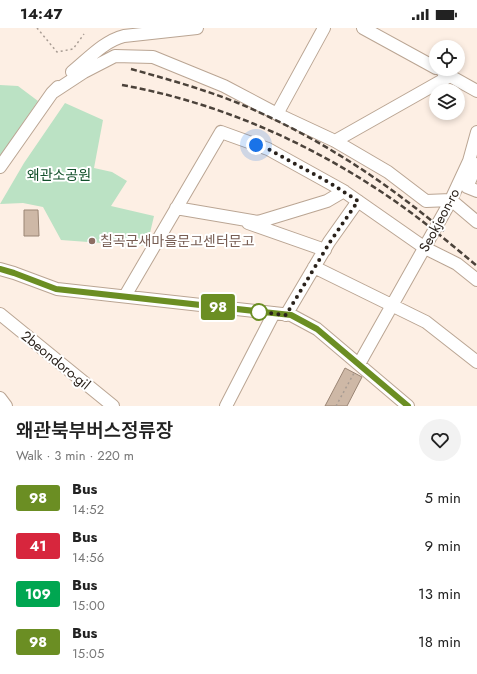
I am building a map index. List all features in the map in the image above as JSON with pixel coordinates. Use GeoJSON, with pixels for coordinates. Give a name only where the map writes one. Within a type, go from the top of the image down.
{"type":"FeatureCollection","features":[{"type":"Feature","properties":{"kind":"street"},"geometry":{"type":"LineString","coordinates":[[0,167],[52,93],[69,74],[98,51],[116,33],[124,36],[197,28]]}},
{"type":"Feature","properties":{"kind":"street"},"geometry":{"type":"LineString","coordinates":[[276,114],[324,28]]}},
{"type":"Feature","properties":{"kind":"street"},"geometry":{"type":"LineString","coordinates":[[365,29],[429,65]]}},
{"type":"Feature","properties":{"kind":"street"},"geometry":{"type":"LineString","coordinates":[[52,93],[84,72],[115,56],[153,57],[224,86],[276,114],[335,141],[388,172],[426,201],[451,200],[477,222]]}},
{"type":"Feature","properties":{"kind":"street"},"geometry":{"type":"LineString","coordinates":[[335,141],[450,76],[477,91]]}},
{"type":"Feature","properties":{"kind":"street"},"geometry":{"type":"LineString","coordinates":[[125,296],[221,132],[268,149],[344,191],[425,248],[457,264],[477,280]]}},
{"type":"Feature","properties":{"kind":"street","name":"Seokjeon-ro"},"geometry":{"type":"LineString","coordinates":[[359,364],[451,200],[469,161],[477,132]]}},
{"type":"Feature","properties":{"kind":"street"},"geometry":{"type":"LineString","coordinates":[[477,164],[467,187],[477,191]]}},
{"type":"Feature","properties":{"kind":"street"},"geometry":{"type":"LineString","coordinates":[[176,208],[258,222],[327,201],[344,191]]}},
{"type":"Feature","properties":{"kind":"street"},"geometry":{"type":"LineString","coordinates":[[226,406],[280,314],[314,267],[358,201]]}},
{"type":"Feature","properties":{"kind":"street"},"geometry":{"type":"LineString","coordinates":[[233,218],[324,250]]}},
{"type":"Feature","properties":{"kind":"street"},"geometry":{"type":"LineString","coordinates":[[314,267],[426,322],[477,362]]}},
{"type":"Feature","properties":{"kind":"street"},"geometry":{"type":"LineString","coordinates":[[0,269],[56,289],[291,315],[317,329],[408,406]]}},
{"type":"Feature","properties":{"kind":"street","name":"2beondoro-gil"},"geometry":{"type":"LineString","coordinates":[[0,314],[113,406]]}},
{"type":"Feature","properties":{"kind":"street"},"geometry":{"type":"LineString","coordinates":[[0,398],[6,406]]}},
{"type":"Feature","properties":{"kind":"path"},"geometry":{"type":"LineString","coordinates":[[37,28],[57,52],[72,49],[84,34]]}},
{"type":"Feature","properties":{"kind":"path"},"geometry":{"type":"LineString","coordinates":[[336,406],[359,364]]}},
{"type":"Feature","properties":{"kind":"green space"},"geometry":{"type":"Polygon","coordinates":[[[0,85],[18,86],[38,101],[0,156],[0,85]]]}},
{"type":"Feature","properties":{"kind":"green space","name":"왜관소공원"},"geometry":{"type":"Polygon","coordinates":[[[65,103],[103,120],[94,168],[112,172],[127,181],[111,206],[154,216],[150,233],[142,246],[61,240],[43,207],[23,203],[0,204],[24,163],[65,103]]]}},
{"type":"Feature","properties":{"kind":"building"},"geometry":{"type":"Polygon","coordinates":[[[24,210],[38,210],[39,236],[24,236],[24,210]]]}},
{"type":"Feature","properties":{"kind":"building"},"geometry":{"type":"Polygon","coordinates":[[[345,368],[362,377],[347,406],[325,406],[345,368]]]}},
{"type":"Feature","properties":{"kind":"railway"},"geometry":{"type":"LineString","coordinates":[[131,69],[185,84],[225,98],[293,129],[346,159],[396,193],[444,231]]}},
{"type":"Feature","properties":{"kind":"railway"},"geometry":{"type":"LineString","coordinates":[[122,85],[196,103],[232,115],[302,146],[335,163],[399,204],[429,226],[477,266]]}},
{"type":"Feature","properties":{"kind":"bus line","name":"98"},"geometry":{"type":"LineString","coordinates":[[0,269],[56,289],[291,315],[317,329],[408,406]]}},
{"type":"Feature","properties":{"kind":"place","name":"칠곡군새마을문고센터문고"},"geometry":{"type":"Point","coordinates":[92,241]}},
{"type":"Feature","properties":{"kind":"route"},"geometry":{"type":"LineString","coordinates":[[256,145],[268,149],[330,183],[358,201],[330,242],[286,315],[259,312]]}}]}
